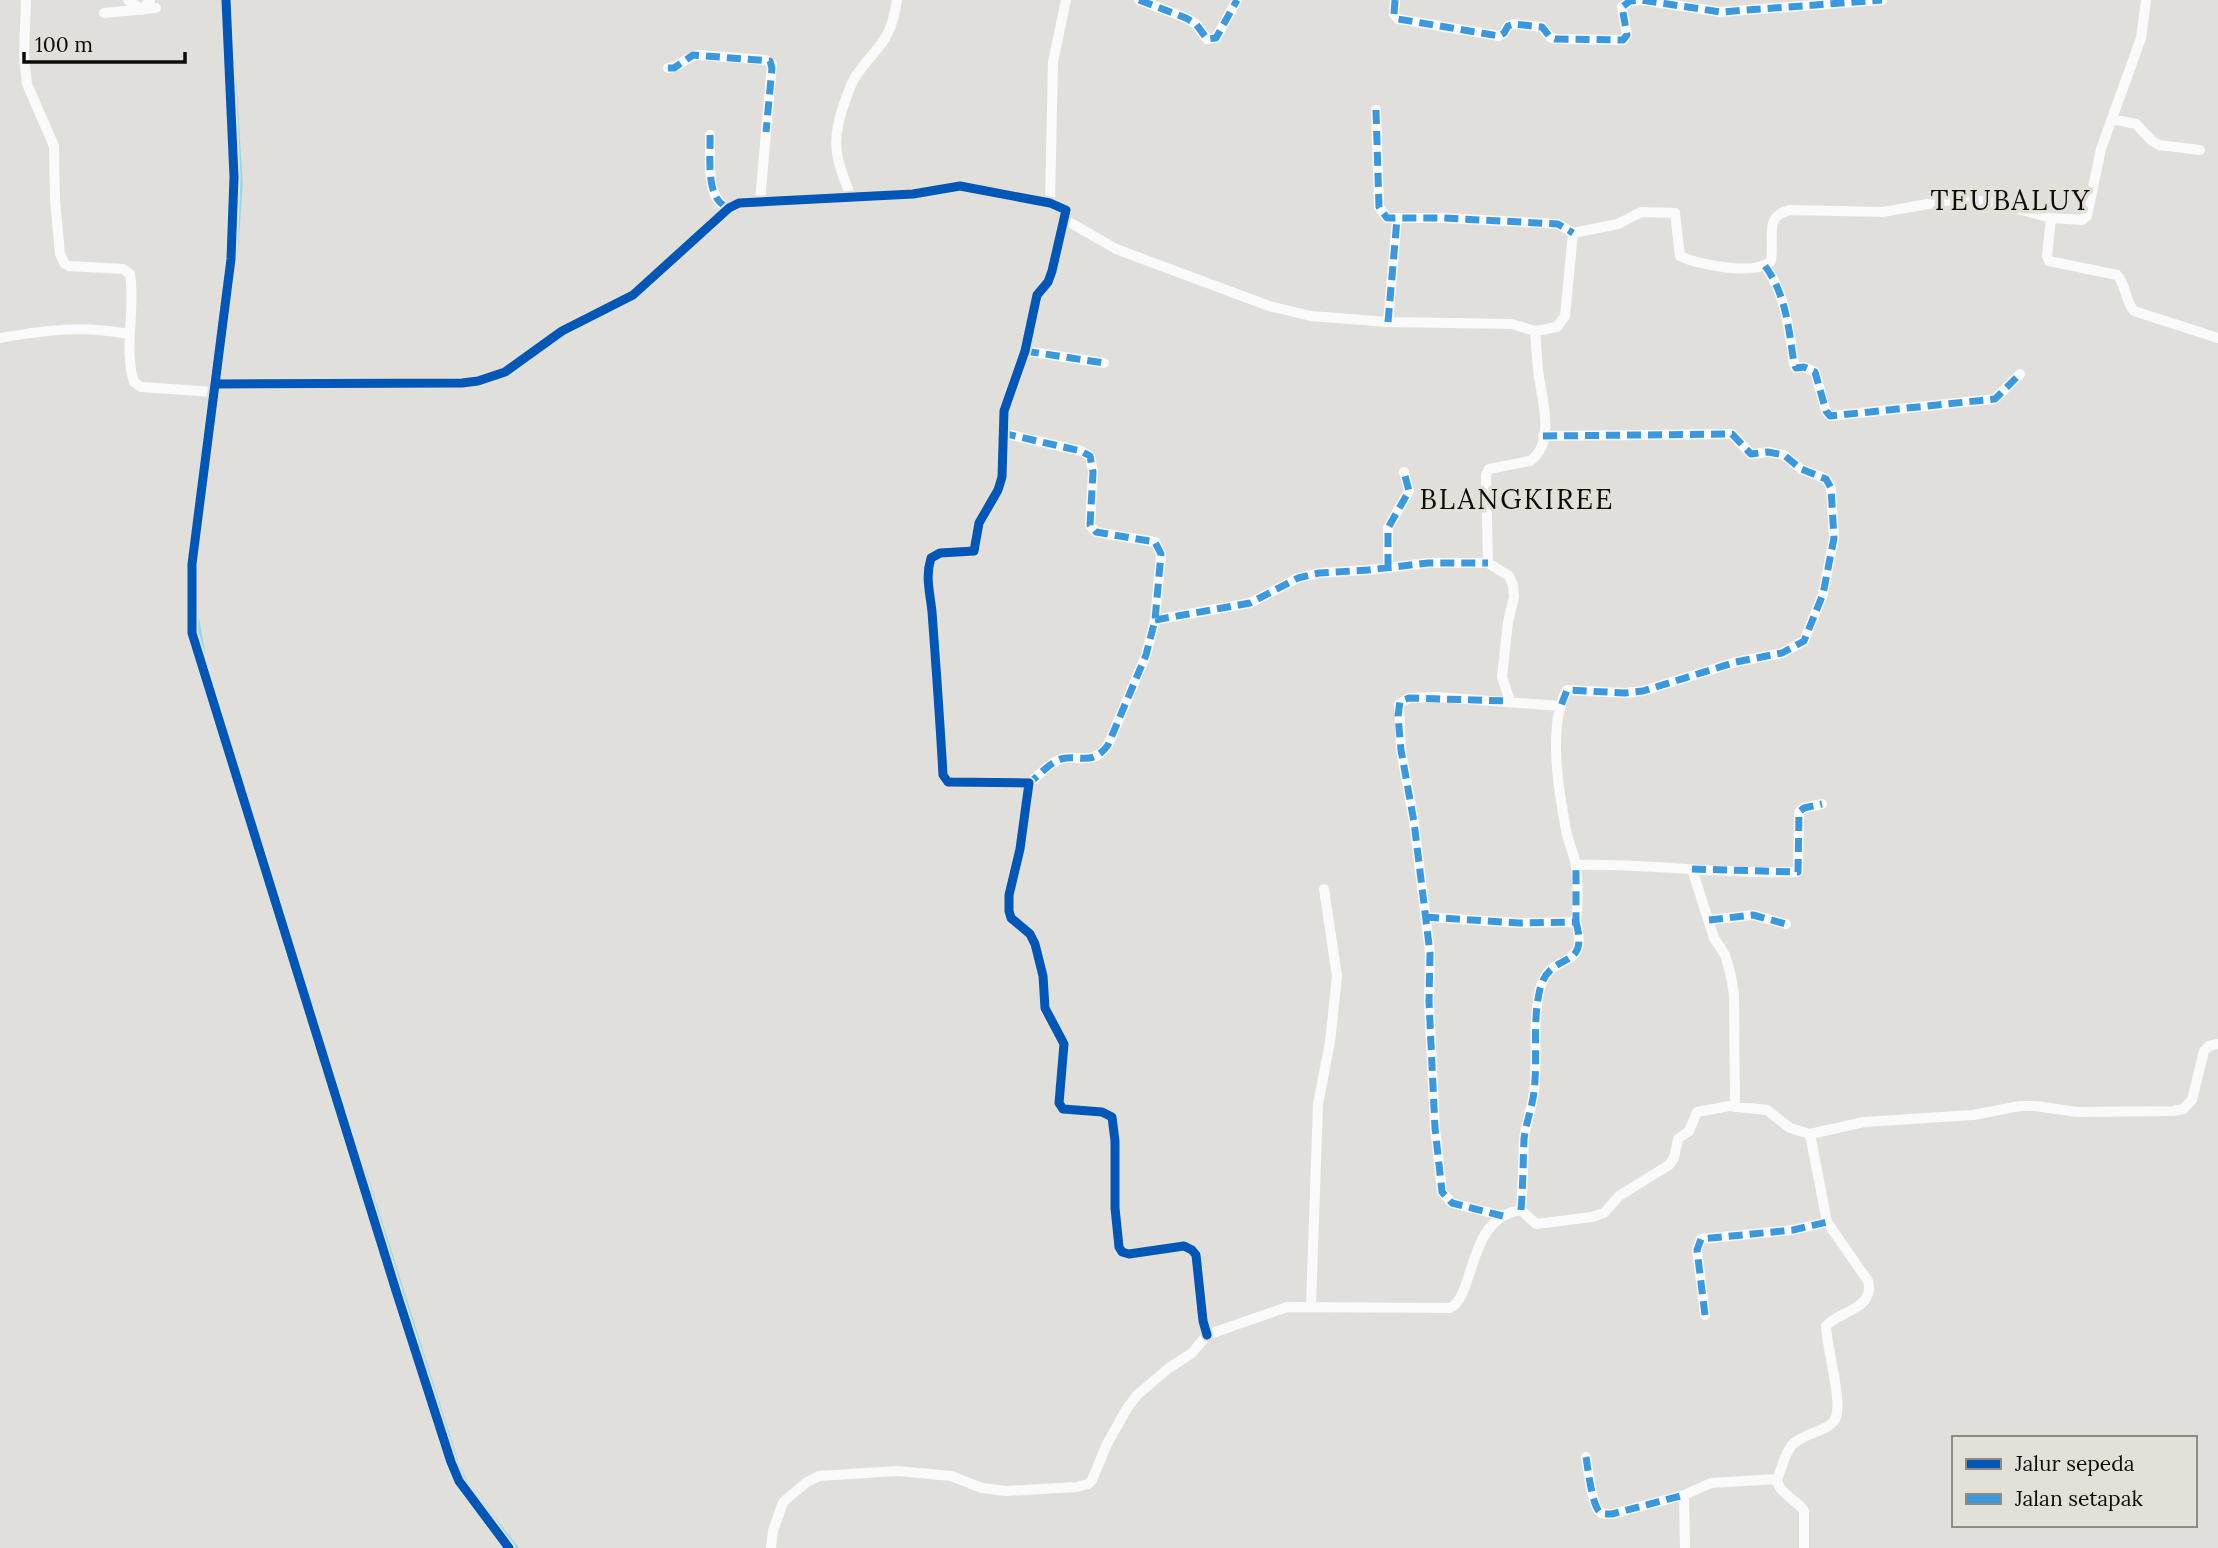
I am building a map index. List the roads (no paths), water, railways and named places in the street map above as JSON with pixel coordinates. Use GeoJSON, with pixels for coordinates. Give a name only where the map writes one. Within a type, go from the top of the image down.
{"type":"FeatureCollection","features":[{"type":"Feature","properties":{"kind":"street"},"geometry":{"type":"LineString","coordinates":[[26,0],[24,55],[27,84],[54,146],[60,254],[69,266],[123,269],[130,274],[128,334],[131,373],[134,382],[141,387],[215,388],[478,381],[505,372],[562,331],[633,295],[729,208],[739,203],[913,194],[960,186],[1050,203],[1066,211],[1052,271],[1048,282],[1037,295],[1025,351],[1004,411],[1002,433],[1002,477],[998,490],[979,523],[974,551],[940,553],[931,558],[928,567],[944,779],[948,782],[1029,783],[1055,761],[1064,758],[1083,760],[1103,752],[1146,655],[1155,621],[1161,554],[1159,546],[1155,542],[1096,532],[1090,525],[1093,472],[1090,456],[1081,450],[1002,433]]}},
{"type":"Feature","properties":{"kind":"street"},"geometry":{"type":"LineString","coordinates":[[128,0],[142,10]]}},
{"type":"Feature","properties":{"kind":"street"},"geometry":{"type":"LineString","coordinates":[[226,0],[234,177],[231,259],[191,564],[192,633],[451,1462],[459,1481],[509,1548]]}},
{"type":"Feature","properties":{"kind":"street"},"geometry":{"type":"LineString","coordinates":[[850,197],[837,160],[836,128],[853,80],[887,39],[897,0]]}},
{"type":"Feature","properties":{"kind":"street"},"geometry":{"type":"LineString","coordinates":[[1050,203],[1053,62],[1066,0]]}},
{"type":"Feature","properties":{"kind":"street"},"geometry":{"type":"LineString","coordinates":[[1139,0],[1186,18],[1196,24],[1207,39],[1212,40],[1216,38],[1237,0]]}},
{"type":"Feature","properties":{"kind":"street"},"geometry":{"type":"LineString","coordinates":[[1395,0],[1394,14],[1398,19],[1453,29],[1499,36],[1508,26],[1514,24],[1542,27],[1555,39],[1623,40],[1627,35],[1622,7],[1630,1],[1642,0],[1721,12],[1882,0]]}},
{"type":"Feature","properties":{"kind":"street"},"geometry":{"type":"LineString","coordinates":[[1376,110],[1379,207],[1387,218],[1558,224],[1573,233],[1618,224],[1641,212],[1672,212],[1677,217],[1679,252],[1683,258],[1737,269],[1765,266],[1772,258],[1774,218],[1781,212],[1883,212],[1964,199],[1992,202],[2051,218],[2082,220],[2087,216],[2101,149],[2141,38],[2146,0]]}},
{"type":"Feature","properties":{"kind":"street"},"geometry":{"type":"LineString","coordinates":[[104,13],[142,10],[153,4]]}},
{"type":"Feature","properties":{"kind":"street"},"geometry":{"type":"LineString","coordinates":[[668,68],[674,68],[693,55],[766,60],[772,64],[760,201]]}},
{"type":"Feature","properties":{"kind":"street"},"geometry":{"type":"LineString","coordinates":[[2112,118],[2136,124],[2159,145],[2200,150]]}},
{"type":"Feature","properties":{"kind":"street"},"geometry":{"type":"LineString","coordinates":[[710,135],[715,198],[721,205],[729,208]]}},
{"type":"Feature","properties":{"kind":"street"},"geometry":{"type":"LineString","coordinates":[[2051,218],[2048,260],[2116,275],[2120,278],[2134,311],[2218,338]]}},
{"type":"Feature","properties":{"kind":"street"},"geometry":{"type":"LineString","coordinates":[[1064,219],[1116,249],[1269,306],[1311,316],[1388,322],[1512,324],[1535,331],[1557,327],[1566,316],[1573,233]]}},
{"type":"Feature","properties":{"kind":"street"},"geometry":{"type":"LineString","coordinates":[[1388,322],[1397,219]]}},
{"type":"Feature","properties":{"kind":"street"},"geometry":{"type":"LineString","coordinates":[[1765,266],[1773,276],[1784,305],[1794,364],[1796,368],[1804,367],[1815,372],[1825,411],[1830,416],[1995,399],[2020,374]]}},
{"type":"Feature","properties":{"kind":"street"},"geometry":{"type":"LineString","coordinates":[[0,338],[80,327],[128,334]]}},
{"type":"Feature","properties":{"kind":"street"},"geometry":{"type":"LineString","coordinates":[[1488,563],[1486,475],[1489,469],[1530,461],[1542,445],[1545,419],[1535,331]]}},
{"type":"Feature","properties":{"kind":"street"},"geometry":{"type":"LineString","coordinates":[[1025,351],[1104,363]]}},
{"type":"Feature","properties":{"kind":"street"},"geometry":{"type":"LineString","coordinates":[[1521,1210],[1525,1137],[1534,1092],[1538,996],[1544,975],[1579,950],[1576,865],[1566,832],[1556,757],[1557,723],[1567,690],[1625,693],[1643,691],[1736,662],[1782,653],[1804,640],[1823,594],[1834,538],[1831,488],[1826,479],[1801,469],[1790,459],[1777,453],[1751,454],[1732,434],[1543,436]]}},
{"type":"Feature","properties":{"kind":"street"},"geometry":{"type":"LineString","coordinates":[[1388,568],[1388,528],[1409,491],[1405,472]]}},
{"type":"Feature","properties":{"kind":"street"},"geometry":{"type":"LineString","coordinates":[[1155,621],[1250,603],[1298,578],[1319,573],[1428,563],[1488,563],[1509,576],[1513,585],[1514,597],[1508,622],[1502,677],[1510,701]]}},
{"type":"Feature","properties":{"kind":"street"},"geometry":{"type":"LineString","coordinates":[[1503,1216],[1452,1203],[1442,1192],[1435,1128],[1429,1002],[1430,953],[1414,822],[1401,750],[1399,704],[1409,698],[1510,701],[1561,706]]}},
{"type":"Feature","properties":{"kind":"street"},"geometry":{"type":"LineString","coordinates":[[1029,783],[1020,849],[1009,895],[1009,911],[1011,918],[1030,934],[1035,944],[1043,976],[1045,1008],[1064,1044],[1059,1102],[1063,1109],[1102,1112],[1112,1117],[1115,1135],[1115,1208],[1120,1250],[1129,1254],[1184,1246],[1192,1250],[1196,1255],[1207,1335]]}},
{"type":"Feature","properties":{"kind":"street"},"geometry":{"type":"LineString","coordinates":[[1576,865],[1617,864],[1798,872],[1799,812],[1804,808],[1822,804]]}},
{"type":"Feature","properties":{"kind":"street"},"geometry":{"type":"LineString","coordinates":[[1692,869],[1714,938],[1725,955],[1731,976],[1734,995],[1735,1107]]}},
{"type":"Feature","properties":{"kind":"street"},"geometry":{"type":"LineString","coordinates":[[1311,1306],[1318,1104],[1330,1042],[1337,976],[1324,889]]}},
{"type":"Feature","properties":{"kind":"street"},"geometry":{"type":"LineString","coordinates":[[1709,920],[1754,915],[1786,925]]}},
{"type":"Feature","properties":{"kind":"street"},"geometry":{"type":"LineString","coordinates":[[1425,917],[1519,923],[1576,922]]}},
{"type":"Feature","properties":{"kind":"street"},"geometry":{"type":"LineString","coordinates":[[1521,1210],[1536,1224],[1604,1213],[1619,1196],[1669,1165],[1674,1158],[1678,1139],[1689,1130],[1696,1112],[1735,1107],[1767,1110],[1790,1128],[1810,1134],[1864,1122],[1973,1115],[2020,1106],[2062,1110],[2183,1109],[2192,1100],[2204,1051],[2209,1046],[2218,1044]]}},
{"type":"Feature","properties":{"kind":"street"},"geometry":{"type":"LineString","coordinates":[[1804,1548],[1804,1511],[1780,1488],[1777,1479],[1791,1446],[1808,1433],[1833,1423],[1837,1415],[1837,1395],[1826,1326],[1864,1302],[1869,1293],[1868,1281],[1827,1222],[1810,1134]]}},
{"type":"Feature","properties":{"kind":"street"},"geometry":{"type":"LineString","coordinates":[[771,1548],[773,1531],[783,1503],[807,1482],[819,1476],[897,1471],[951,1476],[982,1488],[1006,1490],[1077,1487],[1088,1484],[1097,1471],[1107,1444],[1137,1395],[1192,1353],[1207,1335],[1286,1307],[1443,1310],[1456,1306],[1480,1244],[1489,1229],[1503,1216],[1521,1210]]}},
{"type":"Feature","properties":{"kind":"street"},"geometry":{"type":"LineString","coordinates":[[1705,1315],[1697,1250],[1701,1239],[1793,1230],[1827,1222]]}},
{"type":"Feature","properties":{"kind":"street"},"geometry":{"type":"LineString","coordinates":[[1586,1457],[1594,1500],[1602,1514],[1612,1514],[1684,1495],[1711,1483],[1777,1479]]}},
{"type":"Feature","properties":{"kind":"street"},"geometry":{"type":"LineString","coordinates":[[1684,1495],[1685,1548]]}},
{"type":"Feature","properties":{"kind":"waterway"},"geometry":{"type":"LineString","coordinates":[[233,55],[241,184],[236,256]]}},
{"type":"Feature","properties":{"kind":"waterway"},"geometry":{"type":"LineString","coordinates":[[197,617],[204,655]]}},
{"type":"Feature","properties":{"kind":"waterway"},"geometry":{"type":"LineString","coordinates":[[364,1170],[458,1466],[468,1486],[517,1548]]}},
{"type":"Feature","properties":{"kind":"district","name":"TEUBALUY"},"geometry":{"type":"Point","coordinates":[2011,200]}},
{"type":"Feature","properties":{"kind":"district","name":"BLANGKIREE"},"geometry":{"type":"Point","coordinates":[1517,499]}}]}
